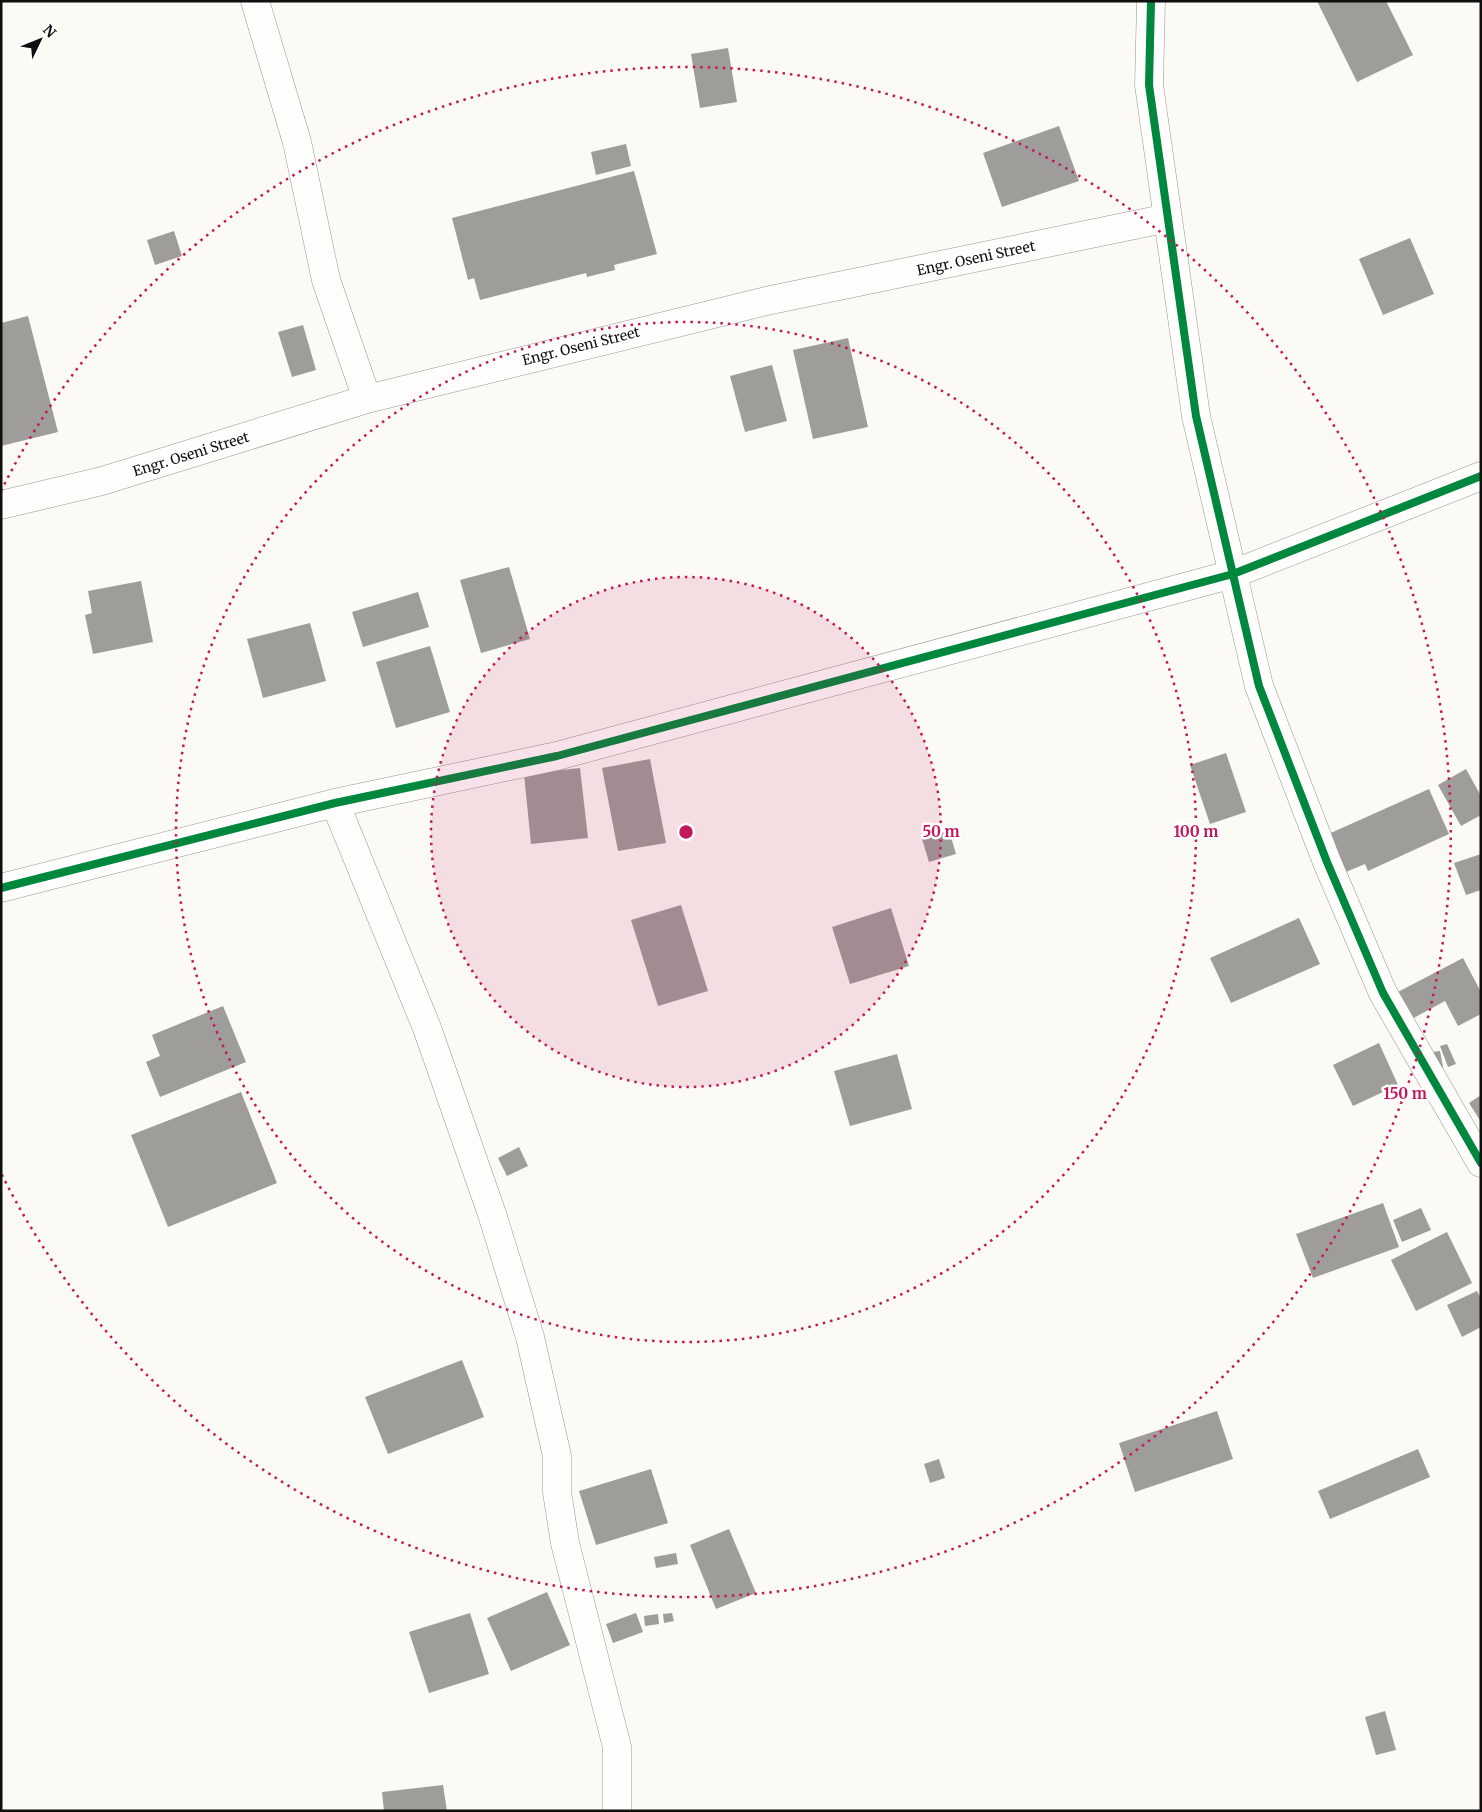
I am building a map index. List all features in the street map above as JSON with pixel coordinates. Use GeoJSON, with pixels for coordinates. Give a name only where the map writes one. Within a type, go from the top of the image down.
{"type":"FeatureCollection","features":[{"type":"Feature","properties":{"kind":"street"},"geometry":{"type":"LineString","coordinates":[[255,1],[297,142],[326,280],[367,399]]}},
{"type":"Feature","properties":{"kind":"street"},"geometry":{"type":"LineString","coordinates":[[1150,1],[1149,85],[1196,416],[1260,686],[1331,870],[1383,993],[1481,1163]]}},
{"type":"Feature","properties":{"kind":"street","name":"Engr. Oseni Street"},"geometry":{"type":"LineString","coordinates":[[1,504],[102,482],[367,399],[766,301],[1168,218]]}},
{"type":"Feature","properties":{"kind":"street"},"geometry":{"type":"LineString","coordinates":[[1,888],[335,803],[557,756],[1233,574],[1481,476]]}},
{"type":"Feature","properties":{"kind":"street"},"geometry":{"type":"LineString","coordinates":[[335,803],[427,1028],[492,1214],[530,1337],[557,1456],[557,1492],[565,1543],[617,1747],[617,1811]]}},
{"type":"Feature","properties":{"kind":"building"},"geometry":{"type":"Polygon","coordinates":[[[1317,1],[1386,1],[1413,55],[1357,82],[1317,1]]]}},
{"type":"Feature","properties":{"kind":"building"},"geometry":{"type":"Polygon","coordinates":[[[728,48],[737,102],[700,108],[691,54],[728,48]]]}},
{"type":"Feature","properties":{"kind":"building"},"geometry":{"type":"Polygon","coordinates":[[[1059,126],[1079,181],[1002,207],[983,153],[1059,126]]]}},
{"type":"Feature","properties":{"kind":"building"},"geometry":{"type":"Polygon","coordinates":[[[626,144],[631,166],[596,175],[591,152],[626,144]]]}},
{"type":"Feature","properties":{"kind":"building"},"geometry":{"type":"Polygon","coordinates":[[[634,171],[657,254],[614,265],[615,270],[587,277],[586,273],[480,300],[474,278],[468,280],[452,218],[634,171]]]}},
{"type":"Feature","properties":{"kind":"building"},"geometry":{"type":"Polygon","coordinates":[[[174,231],[182,256],[155,265],[147,240],[174,231]]]}},
{"type":"Feature","properties":{"kind":"building"},"geometry":{"type":"Polygon","coordinates":[[[1410,238],[1434,294],[1383,315],[1359,259],[1410,238]]]}},
{"type":"Feature","properties":{"kind":"building"},"geometry":{"type":"Polygon","coordinates":[[[28,316],[58,432],[1,446],[1,323],[28,316]]]}},
{"type":"Feature","properties":{"kind":"building"},"geometry":{"type":"Polygon","coordinates":[[[303,325],[316,370],[292,377],[278,332],[303,325]]]}},
{"type":"Feature","properties":{"kind":"building"},"geometry":{"type":"Polygon","coordinates":[[[848,338],[868,427],[813,439],[793,350],[848,338]]]}},
{"type":"Feature","properties":{"kind":"building"},"geometry":{"type":"Polygon","coordinates":[[[772,365],[787,421],[745,432],[730,376],[772,365]]]}},
{"type":"Feature","properties":{"kind":"building"},"geometry":{"type":"Polygon","coordinates":[[[509,567],[530,639],[481,653],[460,580],[509,567]]]}},
{"type":"Feature","properties":{"kind":"building"},"geometry":{"type":"Polygon","coordinates":[[[141,581],[153,642],[93,654],[85,615],[92,613],[88,591],[141,581]]]}},
{"type":"Feature","properties":{"kind":"building"},"geometry":{"type":"Polygon","coordinates":[[[418,592],[429,627],[363,647],[352,612],[418,592]]]}},
{"type":"Feature","properties":{"kind":"building"},"geometry":{"type":"Polygon","coordinates":[[[310,623],[326,681],[263,698],[247,639],[310,623]]]}},
{"type":"Feature","properties":{"kind":"building"},"geometry":{"type":"Polygon","coordinates":[[[430,646],[450,712],[396,728],[376,662],[430,646]]]}},
{"type":"Feature","properties":{"kind":"building"},"geometry":{"type":"Polygon","coordinates":[[[1226,753],[1246,812],[1210,824],[1190,765],[1226,753]]]}},
{"type":"Feature","properties":{"kind":"building"},"geometry":{"type":"Polygon","coordinates":[[[650,759],[666,843],[618,851],[602,768],[650,759]]]}},
{"type":"Feature","properties":{"kind":"building"},"geometry":{"type":"Polygon","coordinates":[[[580,768],[588,838],[531,844],[524,774],[580,768]]]}},
{"type":"Feature","properties":{"kind":"building"},"geometry":{"type":"Polygon","coordinates":[[[1466,769],[1481,796],[1481,815],[1461,826],[1438,785],[1466,769]]]}},
{"type":"Feature","properties":{"kind":"building"},"geometry":{"type":"Polygon","coordinates":[[[1429,789],[1449,834],[1368,871],[1365,864],[1341,874],[1324,836],[1429,789]]]}},
{"type":"Feature","properties":{"kind":"building"},"geometry":{"type":"Polygon","coordinates":[[[949,830],[956,854],[929,862],[922,839],[949,830]]]}},
{"type":"Feature","properties":{"kind":"building"},"geometry":{"type":"Polygon","coordinates":[[[1481,854],[1481,890],[1466,895],[1454,863],[1481,854]]]}},
{"type":"Feature","properties":{"kind":"building"},"geometry":{"type":"Polygon","coordinates":[[[681,905],[708,991],[658,1006],[631,920],[681,905]]]}},
{"type":"Feature","properties":{"kind":"building"},"geometry":{"type":"Polygon","coordinates":[[[891,908],[909,966],[850,984],[832,927],[891,908]]]}},
{"type":"Feature","properties":{"kind":"building"},"geometry":{"type":"Polygon","coordinates":[[[1299,918],[1320,964],[1231,1003],[1210,958],[1299,918]]]}},
{"type":"Feature","properties":{"kind":"building"},"geometry":{"type":"Polygon","coordinates":[[[1463,958],[1481,992],[1481,1014],[1458,1026],[1445,1001],[1408,1021],[1394,994],[1463,958]]]}},
{"type":"Feature","properties":{"kind":"building"},"geometry":{"type":"Polygon","coordinates":[[[223,1006],[246,1062],[160,1097],[146,1062],[160,1056],[152,1035],[223,1006]]]}},
{"type":"Feature","properties":{"kind":"building"},"geometry":{"type":"Polygon","coordinates":[[[1379,1043],[1398,1085],[1353,1106],[1333,1065],[1379,1043]]]}},
{"type":"Feature","properties":{"kind":"building"},"geometry":{"type":"Polygon","coordinates":[[[1447,1044],[1456,1064],[1448,1067],[1440,1046],[1447,1044]]]}},
{"type":"Feature","properties":{"kind":"building"},"geometry":{"type":"Polygon","coordinates":[[[1440,1051],[1444,1072],[1432,1052],[1440,1051]]]}},
{"type":"Feature","properties":{"kind":"building"},"geometry":{"type":"Polygon","coordinates":[[[897,1054],[912,1109],[850,1126],[834,1071],[897,1054]]]}},
{"type":"Feature","properties":{"kind":"building"},"geometry":{"type":"Polygon","coordinates":[[[241,1092],[277,1183],[168,1227],[131,1135],[241,1092]]]}},
{"type":"Feature","properties":{"kind":"building"},"geometry":{"type":"Polygon","coordinates":[[[1481,1095],[1481,1122],[1469,1103],[1481,1095]]]}},
{"type":"Feature","properties":{"kind":"building"},"geometry":{"type":"Polygon","coordinates":[[[519,1147],[528,1166],[507,1176],[498,1158],[519,1147]]]}},
{"type":"Feature","properties":{"kind":"building"},"geometry":{"type":"Polygon","coordinates":[[[1383,1203],[1399,1247],[1313,1278],[1296,1234],[1383,1203]]]}},
{"type":"Feature","properties":{"kind":"building"},"geometry":{"type":"Polygon","coordinates":[[[1421,1208],[1431,1230],[1402,1242],[1393,1220],[1421,1208]]]}},
{"type":"Feature","properties":{"kind":"building"},"geometry":{"type":"Polygon","coordinates":[[[1447,1232],[1472,1283],[1416,1311],[1391,1260],[1447,1232]]]}},
{"type":"Feature","properties":{"kind":"building"},"geometry":{"type":"Polygon","coordinates":[[[1477,1291],[1481,1298],[1481,1327],[1462,1337],[1447,1305],[1477,1291]]]}},
{"type":"Feature","properties":{"kind":"building"},"geometry":{"type":"Polygon","coordinates":[[[462,1360],[484,1417],[388,1454],[365,1397],[462,1360]]]}},
{"type":"Feature","properties":{"kind":"building"},"geometry":{"type":"Polygon","coordinates":[[[1217,1411],[1233,1459],[1135,1492],[1119,1443],[1217,1411]]]}},
{"type":"Feature","properties":{"kind":"building"},"geometry":{"type":"Polygon","coordinates":[[[1418,1449],[1430,1477],[1330,1519],[1318,1491],[1418,1449]]]}},
{"type":"Feature","properties":{"kind":"building"},"geometry":{"type":"Polygon","coordinates":[[[939,1459],[945,1478],[930,1483],[924,1464],[939,1459]]]}},
{"type":"Feature","properties":{"kind":"building"},"geometry":{"type":"Polygon","coordinates":[[[651,1469],[668,1523],[596,1545],[579,1491],[651,1469]]]}},
{"type":"Feature","properties":{"kind":"building"},"geometry":{"type":"Polygon","coordinates":[[[729,1529],[756,1593],[716,1609],[690,1545],[729,1529]]]}},
{"type":"Feature","properties":{"kind":"building"},"geometry":{"type":"Polygon","coordinates":[[[676,1553],[678,1564],[656,1568],[654,1557],[676,1553]]]}},
{"type":"Feature","properties":{"kind":"building"},"geometry":{"type":"Polygon","coordinates":[[[547,1592],[570,1645],[511,1671],[487,1618],[547,1592]]]}},
{"type":"Feature","properties":{"kind":"building"},"geometry":{"type":"Polygon","coordinates":[[[470,1613],[489,1674],[429,1693],[409,1632],[470,1613]]]}},
{"type":"Feature","properties":{"kind":"building"},"geometry":{"type":"Polygon","coordinates":[[[636,1613],[643,1632],[613,1643],[606,1624],[636,1613]]]}},
{"type":"Feature","properties":{"kind":"building"},"geometry":{"type":"Polygon","coordinates":[[[672,1613],[674,1621],[664,1623],[663,1614],[672,1613]]]}},
{"type":"Feature","properties":{"kind":"building"},"geometry":{"type":"Polygon","coordinates":[[[658,1614],[659,1624],[645,1626],[644,1616],[658,1614]]]}},
{"type":"Feature","properties":{"kind":"building"},"geometry":{"type":"Polygon","coordinates":[[[1385,1711],[1396,1750],[1376,1755],[1365,1717],[1385,1711]]]}},
{"type":"Feature","properties":{"kind":"building"},"geometry":{"type":"Polygon","coordinates":[[[443,1785],[447,1811],[384,1811],[382,1792],[443,1785]]]}},
{"type":"Feature","properties":{"kind":"cycle path"},"geometry":{"type":"LineString","coordinates":[[1151,1],[1149,85],[1196,416],[1259,686],[1327,862],[1383,993],[1481,1163]]}},
{"type":"Feature","properties":{"kind":"cycle path"},"geometry":{"type":"LineString","coordinates":[[1,888],[335,803],[557,756],[1233,574],[1481,476]]}}]}
